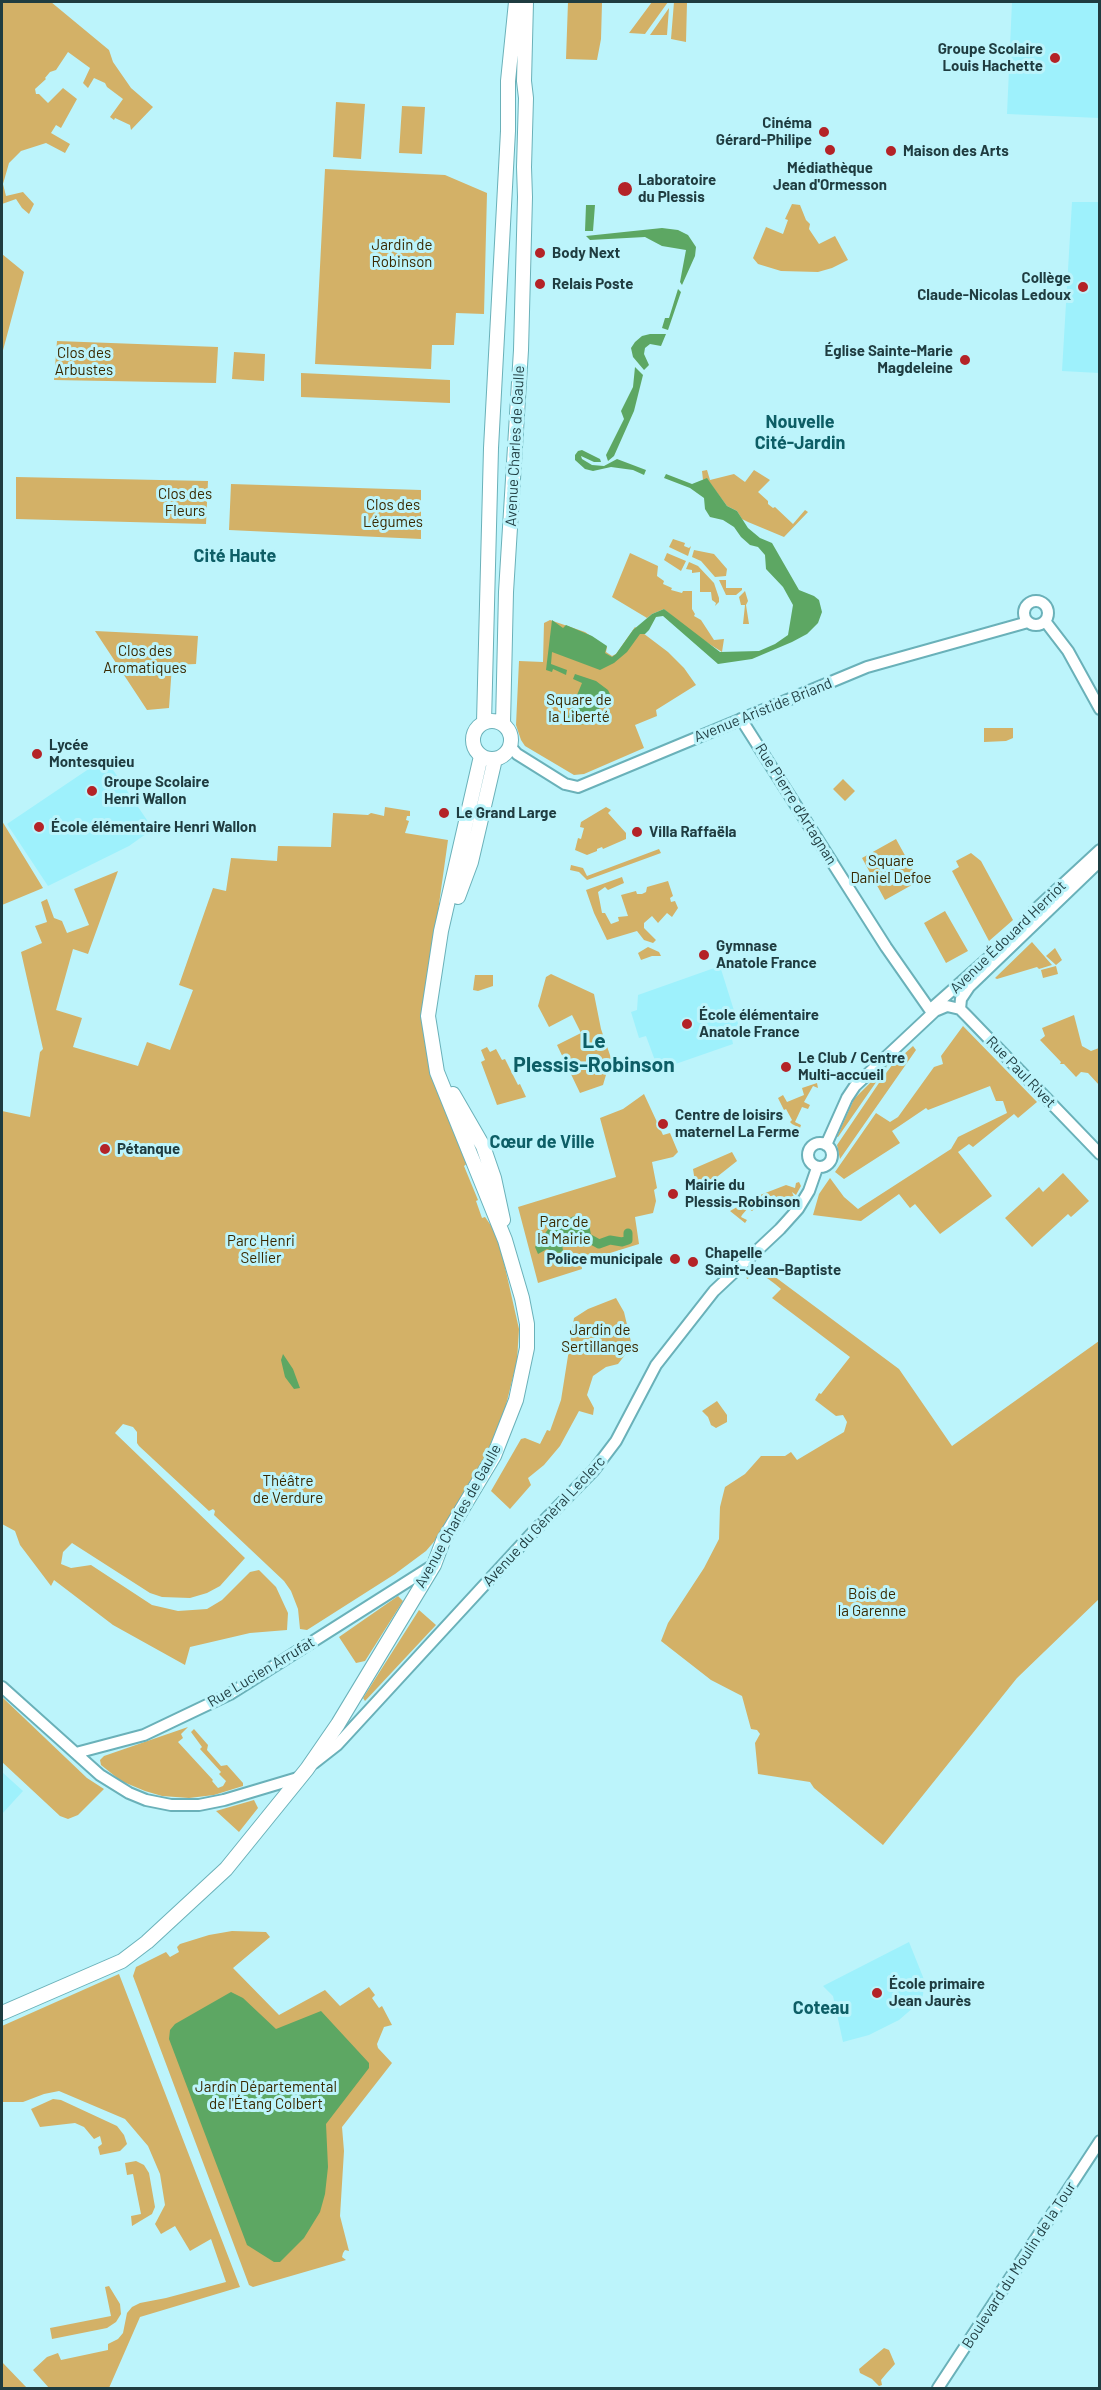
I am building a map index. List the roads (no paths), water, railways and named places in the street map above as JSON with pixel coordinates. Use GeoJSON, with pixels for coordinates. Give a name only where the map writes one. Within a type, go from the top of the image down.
{"type":"FeatureCollection","features":[{"type":"Feature","properties":{"kind":"main road","name":"Avenue Charles de Gaulle"},"geometry":{"type":"LineString","coordinates":[[484,722],[491,448],[508,97],[516,2]]}},
{"type":"Feature","properties":{"kind":"main road","name":"Avenue Charles de Gaulle"},"geometry":{"type":"LineString","coordinates":[[503,724],[506,592],[521,350],[525,197],[526,2]]}},
{"type":"Feature","properties":{"kind":"main road"},"geometry":{"type":"LineString","coordinates":[[508,97],[526,98]]}},
{"type":"Feature","properties":{"kind":"main road"},"geometry":{"type":"LineString","coordinates":[[506,166],[524,167]]}},
{"type":"Feature","properties":{"kind":"main road"},"geometry":{"type":"LineString","coordinates":[[497,721],[503,724],[510,734],[510,746],[504,754],[488,758],[474,747],[473,736],[479,725],[484,722],[497,721]]}},
{"type":"Feature","properties":{"kind":"main road","name":"Avenue Charles de Gaulle"},"geometry":{"type":"LineString","coordinates":[[242,1850],[304,1773],[338,1724],[434,1565],[443,1541],[494,1456],[516,1400],[527,1348],[527,1324],[505,1240],[437,1072],[428,1016],[438,952],[488,758]]}},
{"type":"Feature","properties":{"kind":"main road"},"geometry":{"type":"LineString","coordinates":[[456,1520],[472,1507]]}},
{"type":"Feature","properties":{"kind":"main road"},"geometry":{"type":"LineString","coordinates":[[2,2004],[79,1972],[125,1948],[242,1850]]}},
{"type":"Feature","properties":{"kind":"main road"},"geometry":{"type":"LineString","coordinates":[[2,2013],[122,1961],[147,1942],[226,1869],[242,1850]]}},
{"type":"Feature","properties":{"kind":"street"},"geometry":{"type":"LineString","coordinates":[[1035,600],[1042,602],[1047,607],[1048,615],[1045,621],[1035,625],[1028,622],[1024,616],[1024,609],[1028,603],[1035,600]]}},
{"type":"Feature","properties":{"kind":"street"},"geometry":{"type":"LineString","coordinates":[[1045,621],[1068,651],[1100,709]]}},
{"type":"Feature","properties":{"kind":"street","name":"Avenue Aristide Briand"},"geometry":{"type":"LineString","coordinates":[[510,746],[518,754],[565,784],[578,787],[867,667],[1028,622]]}},
{"type":"Feature","properties":{"kind":"street","name":"Rue Pierre d'Artagnan"},"geometry":{"type":"LineString","coordinates":[[741,719],[886,946],[932,1010]]}},
{"type":"Feature","properties":{"kind":"street","name":"Avenue Édouard Herriot"},"geometry":{"type":"LineString","coordinates":[[826,1145],[855,1086],[932,1010],[1020,930],[1035,910],[1100,850]]}},
{"type":"Feature","properties":{"kind":"street","name":"Avenue Édouard Herriot"},"geometry":{"type":"LineString","coordinates":[[960,1010],[961,999],[969,987],[1100,861]]}},
{"type":"Feature","properties":{"kind":"street","name":"Avenue Édouard Herriot"},"geometry":{"type":"LineString","coordinates":[[1057,904],[1056,896],[1080,874],[1086,863]]}},
{"type":"Feature","properties":{"kind":"street"},"geometry":{"type":"LineString","coordinates":[[932,1010],[947,1006],[960,1010]]}},
{"type":"Feature","properties":{"kind":"street","name":"Rue Paul Rivet"},"geometry":{"type":"LineString","coordinates":[[960,1010],[1100,1154]]}},
{"type":"Feature","properties":{"kind":"street"},"geometry":{"type":"LineString","coordinates":[[815,1144],[826,1145],[831,1150],[831,1161],[825,1167],[817,1168],[808,1161],[809,1150],[815,1144]]}},
{"type":"Feature","properties":{"kind":"street","name":"Avenue du Général Leclerc"},"geometry":{"type":"LineString","coordinates":[[304,1773],[337,1745],[534,1531],[594,1470],[616,1441],[656,1365],[714,1291],[798,1209],[809,1191],[817,1168]]}},
{"type":"Feature","properties":{"kind":"street","name":"Rue Lucien Arrufat"},"geometry":{"type":"LineString","coordinates":[[76,1752],[144,1735],[230,1694],[434,1565]]}},
{"type":"Feature","properties":{"kind":"street"},"geometry":{"type":"LineString","coordinates":[[2,1687],[100,1775],[129,1793],[146,1800],[171,1804],[199,1804],[224,1800],[304,1773]]}},
{"type":"Feature","properties":{"kind":"street","name":"Boulevard du Moulin de la Tour"},"geometry":{"type":"LineString","coordinates":[[938,2388],[1100,2141]]}},
{"type":"Feature","properties":{"kind":"waterway"},"geometry":{"type":"LineString","coordinates":[[588,1238],[599,1244],[610,1240],[622,1242],[628,1240],[628,1233]]}},
{"type":"Feature","properties":{"kind":"place","name":"Groupe Scolaire Louis Hachette"},"geometry":{"type":"Point","coordinates":[1055,58]}},
{"type":"Feature","properties":{"kind":"place","name":"Cinéma Gérard-Philipe"},"geometry":{"type":"Point","coordinates":[824,132]}},
{"type":"Feature","properties":{"kind":"place","name":"Médiathèque Jean d'Ormesson"},"geometry":{"type":"Point","coordinates":[830,150]}},
{"type":"Feature","properties":{"kind":"place","name":"Maison des Arts"},"geometry":{"type":"Point","coordinates":[891,151]}},
{"type":"Feature","properties":{"kind":"place","name":"Laboratoire du Plessis"},"geometry":{"type":"Point","coordinates":[625,189]}},
{"type":"Feature","properties":{"kind":"place","name":"Body Next"},"geometry":{"type":"Point","coordinates":[540,253]}},
{"type":"Feature","properties":{"kind":"place","name":"Relais Poste"},"geometry":{"type":"Point","coordinates":[540,284]}},
{"type":"Feature","properties":{"kind":"place","name":"Collège Claude-Nicolas Ledoux"},"geometry":{"type":"Point","coordinates":[1083,287]}},
{"type":"Feature","properties":{"kind":"place","name":"Église Sainte-Marie Magdeleine"},"geometry":{"type":"Point","coordinates":[965,360]}},
{"type":"Feature","properties":{"kind":"place","name":"Lycée Montesquieu"},"geometry":{"type":"Point","coordinates":[37,754]}},
{"type":"Feature","properties":{"kind":"place","name":"Groupe Scolaire Henri Wallon"},"geometry":{"type":"Point","coordinates":[92,791]}},
{"type":"Feature","properties":{"kind":"place","name":"Le Grand Large"},"geometry":{"type":"Point","coordinates":[444,813]}},
{"type":"Feature","properties":{"kind":"place","name":"École élémentaire Henri Wallon"},"geometry":{"type":"Point","coordinates":[39,827]}},
{"type":"Feature","properties":{"kind":"place","name":"Villa Raffaëla"},"geometry":{"type":"Point","coordinates":[637,832]}},
{"type":"Feature","properties":{"kind":"place","name":"Gymnase Anatole France"},"geometry":{"type":"Point","coordinates":[704,955]}},
{"type":"Feature","properties":{"kind":"place","name":"École élémentaire Anatole France"},"geometry":{"type":"Point","coordinates":[687,1024]}},
{"type":"Feature","properties":{"kind":"place","name":"Le Club / Centre Multi-accueil"},"geometry":{"type":"Point","coordinates":[786,1067]}},
{"type":"Feature","properties":{"kind":"place","name":"Centre de loisirs maternel La Ferme"},"geometry":{"type":"Point","coordinates":[663,1124]}},
{"type":"Feature","properties":{"kind":"place","name":"Pétanque"},"geometry":{"type":"Point","coordinates":[105,1149]}},
{"type":"Feature","properties":{"kind":"place","name":"Mairie du Plessis-Robinson"},"geometry":{"type":"Point","coordinates":[673,1194]}},
{"type":"Feature","properties":{"kind":"place","name":"Police municipale"},"geometry":{"type":"Point","coordinates":[675,1259]}},
{"type":"Feature","properties":{"kind":"place","name":"Chapelle Saint-Jean-Baptiste"},"geometry":{"type":"Point","coordinates":[693,1262]}},
{"type":"Feature","properties":{"kind":"place","name":"École primaire Jean Jaurès"},"geometry":{"type":"Point","coordinates":[877,1993]}},
{"type":"Feature","properties":{"kind":"district","name":"Nouvelle Cité-Jardin"},"geometry":{"type":"Point","coordinates":[800,432]}},
{"type":"Feature","properties":{"kind":"district","name":"Cité Haute"},"geometry":{"type":"Point","coordinates":[235,556]}},
{"type":"Feature","properties":{"kind":"district","name":"Le Plessis-Robinson"},"geometry":{"type":"Point","coordinates":[594,1053]}},
{"type":"Feature","properties":{"kind":"district","name":"Cœur de Ville"},"geometry":{"type":"Point","coordinates":[542,1142]}},
{"type":"Feature","properties":{"kind":"district","name":"Coteau"},"geometry":{"type":"Point","coordinates":[821,2008]}},
{"type":"Feature","properties":{"kind":"park label","name":"Jardin de Robinson"},"geometry":{"type":"Point","coordinates":[402,254]}},
{"type":"Feature","properties":{"kind":"park label","name":"Clos des Arbustes"},"geometry":{"type":"Point","coordinates":[84,362]}},
{"type":"Feature","properties":{"kind":"park label","name":"Clos des Fleurs"},"geometry":{"type":"Point","coordinates":[185,502]}},
{"type":"Feature","properties":{"kind":"park label","name":"Clos des Légumes"},"geometry":{"type":"Point","coordinates":[393,514]}},
{"type":"Feature","properties":{"kind":"park label","name":"Clos des Aromatiques"},"geometry":{"type":"Point","coordinates":[145,660]}},
{"type":"Feature","properties":{"kind":"park label","name":"Square de la Liberté"},"geometry":{"type":"Point","coordinates":[579,708]}},
{"type":"Feature","properties":{"kind":"park label","name":"Square Daniel Defoe"},"geometry":{"type":"Point","coordinates":[891,870]}},
{"type":"Feature","properties":{"kind":"park label","name":"Parc de la Mairie"},"geometry":{"type":"Point","coordinates":[564,1230]}},
{"type":"Feature","properties":{"kind":"park label","name":"Parc Henri Sellier"},"geometry":{"type":"Point","coordinates":[261,1250]}},
{"type":"Feature","properties":{"kind":"park label","name":"Jardin de Sertillanges"},"geometry":{"type":"Point","coordinates":[600,1338]}},
{"type":"Feature","properties":{"kind":"park label","name":"Théâtre de Verdure"},"geometry":{"type":"Point","coordinates":[288,1490]}},
{"type":"Feature","properties":{"kind":"park label","name":"Bois de la Garenne"},"geometry":{"type":"Point","coordinates":[872,1602]}},
{"type":"Feature","properties":{"kind":"park label","name":"Jardin Départemental de l'Étang Colbert"},"geometry":{"type":"Point","coordinates":[266,2096]}}]}
